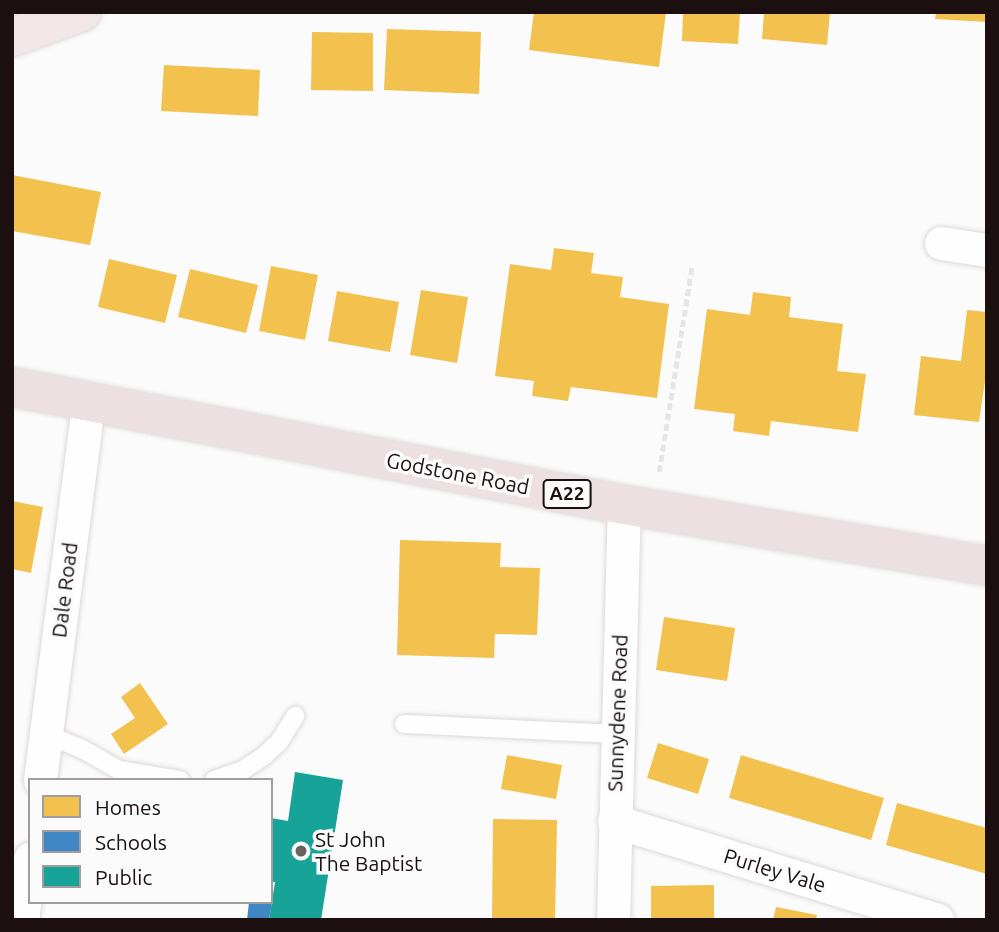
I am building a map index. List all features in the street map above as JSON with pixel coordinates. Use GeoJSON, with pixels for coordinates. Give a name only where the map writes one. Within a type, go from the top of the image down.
{"type":"FeatureCollection","features":[{"type":"Feature","properties":{"kind":"highway","name":"Godstone Road"},"geometry":{"type":"LineString","coordinates":[[12,387],[624,505],[987,566]]}},
{"type":"Feature","properties":{"kind":"main road"},"geometry":{"type":"LineString","coordinates":[[12,37],[82,12]]}},
{"type":"Feature","properties":{"kind":"street"},"geometry":{"type":"LineString","coordinates":[[942,243],[987,250]]}},
{"type":"Feature","properties":{"kind":"street","name":"Dale Road"},"geometry":{"type":"LineString","coordinates":[[40,778],[89,400]]}},
{"type":"Feature","properties":{"kind":"street","name":"Sunnydene Road"},"geometry":{"type":"LineString","coordinates":[[613,920],[624,505]]}},
{"type":"Feature","properties":{"kind":"street","name":"Purley Vale"},"geometry":{"type":"LineString","coordinates":[[614,821],[937,920]]}},
{"type":"Feature","properties":{"kind":"street"},"geometry":{"type":"LineString","coordinates":[[22,920],[28,874]]}},
{"type":"Feature","properties":{"kind":"lane"},"geometry":{"type":"LineString","coordinates":[[220,778],[243,770],[265,755],[279,742],[295,716]]}},
{"type":"Feature","properties":{"kind":"lane"},"geometry":{"type":"LineString","coordinates":[[404,724],[617,734]]}},
{"type":"Feature","properties":{"kind":"lane"},"geometry":{"type":"LineString","coordinates":[[46,734],[75,745],[119,770],[168,778]]}},
{"type":"Feature","properties":{"kind":"path"},"geometry":{"type":"LineString","coordinates":[[663,446],[692,265]]}},
{"type":"Feature","properties":{"kind":"building: Homes"},"geometry":{"type":"Polygon","coordinates":[[[534,12],[666,12],[659,67],[529,50],[534,12]]]}},
{"type":"Feature","properties":{"kind":"building: Homes"},"geometry":{"type":"Polygon","coordinates":[[[683,12],[740,12],[738,44],[682,41],[683,12]]]}},
{"type":"Feature","properties":{"kind":"building: Homes"},"geometry":{"type":"Polygon","coordinates":[[[764,12],[830,12],[827,45],[762,39],[764,12]]]}},
{"type":"Feature","properties":{"kind":"building: Homes"},"geometry":{"type":"Polygon","coordinates":[[[936,12],[987,12],[987,22],[935,19],[936,12]]]}},
{"type":"Feature","properties":{"kind":"building: Homes"},"geometry":{"type":"Polygon","coordinates":[[[387,29],[481,32],[479,94],[384,90],[387,29]]]}},
{"type":"Feature","properties":{"kind":"building: Homes"},"geometry":{"type":"Polygon","coordinates":[[[312,32],[373,33],[373,91],[311,90],[312,32]]]}},
{"type":"Feature","properties":{"kind":"building: Homes"},"geometry":{"type":"Polygon","coordinates":[[[164,65],[260,70],[258,116],[161,111],[164,65]]]}},
{"type":"Feature","properties":{"kind":"building: Homes"},"geometry":{"type":"Polygon","coordinates":[[[12,175],[101,192],[90,245],[12,231],[12,175]]]}},
{"type":"Feature","properties":{"kind":"building: Homes"},"geometry":{"type":"Polygon","coordinates":[[[554,248],[594,253],[591,273],[623,277],[620,297],[669,304],[657,398],[571,387],[568,401],[532,396],[534,381],[495,376],[510,264],[551,270],[554,248]]]}},
{"type":"Feature","properties":{"kind":"building: Homes"},"geometry":{"type":"Polygon","coordinates":[[[109,259],[177,275],[165,323],[98,307],[109,259]]]}},
{"type":"Feature","properties":{"kind":"building: Homes"},"geometry":{"type":"Polygon","coordinates":[[[271,266],[318,275],[305,340],[259,331],[271,266]]]}},
{"type":"Feature","properties":{"kind":"building: Homes"},"geometry":{"type":"Polygon","coordinates":[[[190,269],[258,285],[246,333],[178,317],[190,269]]]}},
{"type":"Feature","properties":{"kind":"building: Homes"},"geometry":{"type":"Polygon","coordinates":[[[421,290],[468,297],[457,363],[410,355],[421,290]]]}},
{"type":"Feature","properties":{"kind":"building: Homes"},"geometry":{"type":"Polygon","coordinates":[[[337,291],[399,302],[390,352],[328,341],[337,291]]]}},
{"type":"Feature","properties":{"kind":"building: Homes"},"geometry":{"type":"Polygon","coordinates":[[[753,292],[791,297],[789,317],[843,324],[837,371],[866,374],[858,432],[771,421],[769,436],[733,431],[735,414],[694,409],[707,309],[750,315],[753,292]]]}},
{"type":"Feature","properties":{"kind":"building: Homes"},"geometry":{"type":"Polygon","coordinates":[[[967,310],[987,312],[987,368],[979,422],[914,415],[921,356],[961,361],[967,310]]]}},
{"type":"Feature","properties":{"kind":"building: Homes"},"geometry":{"type":"Polygon","coordinates":[[[12,501],[43,507],[31,573],[12,569],[12,501]]]}},
{"type":"Feature","properties":{"kind":"building: Homes"},"geometry":{"type":"Polygon","coordinates":[[[400,540],[501,543],[500,567],[540,568],[537,635],[495,634],[494,658],[397,655],[400,540]]]}},
{"type":"Feature","properties":{"kind":"building: Homes"},"geometry":{"type":"Polygon","coordinates":[[[664,617],[735,628],[727,681],[656,670],[664,617]]]}},
{"type":"Feature","properties":{"kind":"building: Homes"},"geometry":{"type":"Polygon","coordinates":[[[140,683],[168,724],[124,754],[111,734],[135,718],[121,697],[140,683]]]}},
{"type":"Feature","properties":{"kind":"building: Homes"},"geometry":{"type":"Polygon","coordinates":[[[658,743],[709,759],[698,794],[647,778],[658,743]]]}},
{"type":"Feature","properties":{"kind":"building: Homes"},"geometry":{"type":"Polygon","coordinates":[[[507,755],[562,765],[556,799],[501,789],[507,755]]]}},
{"type":"Feature","properties":{"kind":"building: Homes"},"geometry":{"type":"Polygon","coordinates":[[[741,755],[884,798],[871,840],[729,798],[741,755]]]}},
{"type":"Feature","properties":{"kind":"building: Homes"},"geometry":{"type":"Polygon","coordinates":[[[897,803],[987,828],[987,874],[886,845],[897,803]]]}},
{"type":"Feature","properties":{"kind":"building: Homes"},"geometry":{"type":"Polygon","coordinates":[[[493,819],[557,820],[555,920],[492,920],[493,819]]]}},
{"type":"Feature","properties":{"kind":"building: Homes"},"geometry":{"type":"Polygon","coordinates":[[[714,885],[714,920],[651,920],[651,886],[714,885]]]}},
{"type":"Feature","properties":{"kind":"building: Homes"},"geometry":{"type":"Polygon","coordinates":[[[776,907],[817,915],[816,920],[773,920],[776,907]]]}},
{"type":"Feature","properties":{"kind":"building: Schools"},"geometry":{"type":"Polygon","coordinates":[[[249,904],[272,904],[269,920],[247,920],[249,904]]]}},
{"type":"Feature","properties":{"kind":"building: Public","name":"St John The Baptist"},"geometry":{"type":"Polygon","coordinates":[[[295,772],[343,780],[321,920],[269,920],[275,882],[273,818],[288,821],[295,772]]]}},
{"type":"Feature","properties":{"kind":"place","name":"St John The Baptist"},"geometry":{"type":"Point","coordinates":[301,851]}}]}
